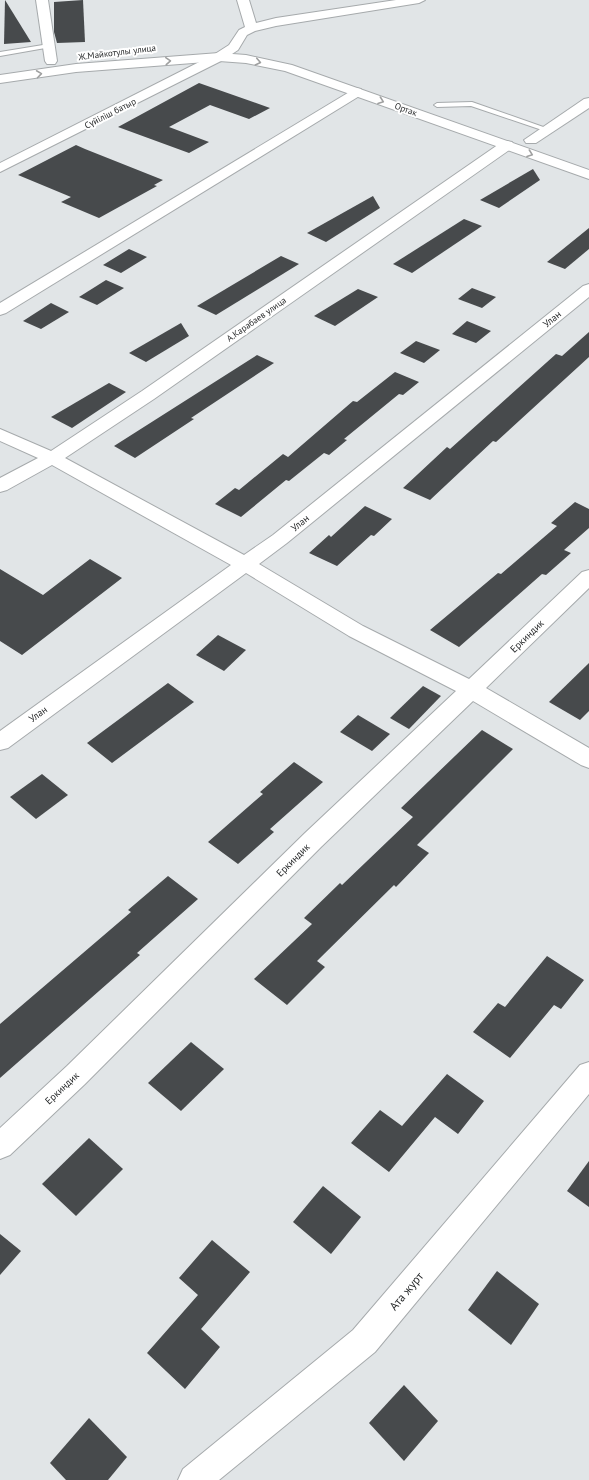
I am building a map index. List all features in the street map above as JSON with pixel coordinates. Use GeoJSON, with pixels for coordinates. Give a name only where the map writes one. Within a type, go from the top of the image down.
{"type":"FeatureCollection","features":[{"type":"Feature","properties":{"kind":"street"},"geometry":{"type":"LineString","coordinates":[[42,0],[51,61]]}},
{"type":"Feature","properties":{"kind":"street"},"geometry":{"type":"LineString","coordinates":[[243,0],[251,28],[276,22],[419,0]]}},
{"type":"Feature","properties":{"kind":"street","name":"Сүйіліш батыр"},"geometry":{"type":"LineString","coordinates":[[0,168],[219,57],[234,47],[244,33],[251,28]]}},
{"type":"Feature","properties":{"kind":"street"},"geometry":{"type":"LineString","coordinates":[[204,46],[234,47],[264,51],[299,59],[335,71]]}},
{"type":"Feature","properties":{"kind":"street","name":"Ж.Майкотулы улица"},"geometry":{"type":"LineString","coordinates":[[0,69],[107,53]]}},
{"type":"Feature","properties":{"kind":"street","name":"Ж.Майкотулы улица"},"geometry":{"type":"LineString","coordinates":[[0,79],[76,68],[219,57]]}},
{"type":"Feature","properties":{"kind":"street","name":"Ортак"},"geometry":{"type":"LineString","coordinates":[[219,57],[246,59],[288,68],[356,92],[512,140],[589,175]]}},
{"type":"Feature","properties":{"kind":"street"},"geometry":{"type":"LineString","coordinates":[[0,310],[356,92]]}},
{"type":"Feature","properties":{"kind":"street","name":"Ортак"},"geometry":{"type":"LineString","coordinates":[[422,100],[473,118]]}},
{"type":"Feature","properties":{"kind":"street"},"geometry":{"type":"LineString","coordinates":[[532,140],[589,102]]}},
{"type":"Feature","properties":{"kind":"street","name":"Ортак"},"geometry":{"type":"LineString","coordinates":[[512,140],[532,140],[546,145]]}},
{"type":"Feature","properties":{"kind":"street","name":"А.Карабаев улица"},"geometry":{"type":"LineString","coordinates":[[0,486],[52,458],[148,395],[512,140]]}},
{"type":"Feature","properties":{"kind":"street","name":"Улан"},"geometry":{"type":"LineString","coordinates":[[0,742],[280,539],[589,289]]}},
{"type":"Feature","properties":{"kind":"street"},"geometry":{"type":"LineString","coordinates":[[0,434],[52,458],[245,564],[356,631],[470,689],[589,759]]}},
{"type":"Feature","properties":{"kind":"street","name":"Еркиндик"},"geometry":{"type":"LineString","coordinates":[[0,1146],[76,1075],[312,840],[589,577]]}},
{"type":"Feature","properties":{"kind":"street","name":"Ата журт"},"geometry":{"type":"LineString","coordinates":[[194,1480],[364,1341],[589,1074]]}},
{"type":"Feature","properties":{"kind":"lane"},"geometry":{"type":"LineString","coordinates":[[0,54],[49,46]]}},
{"type":"Feature","properties":{"kind":"lane"},"geometry":{"type":"LineString","coordinates":[[437,105],[472,104],[547,130]]}},
{"type":"Feature","properties":{"kind":"building"},"geometry":{"type":"Polygon","coordinates":[[[5,0],[31,42],[4,44],[5,0]]]}},
{"type":"Feature","properties":{"kind":"building"},"geometry":{"type":"Polygon","coordinates":[[[83,0],[85,42],[57,43],[54,32],[54,2],[83,0]]]}},
{"type":"Feature","properties":{"kind":"building"},"geometry":{"type":"Polygon","coordinates":[[[199,83],[270,108],[249,119],[210,105],[169,127],[209,142],[189,153],[118,127],[199,83]]]}},
{"type":"Feature","properties":{"kind":"building"},"geometry":{"type":"Polygon","coordinates":[[[76,145],[163,180],[154,185],[157,186],[99,218],[61,202],[71,197],[18,175],[76,145]]]}},
{"type":"Feature","properties":{"kind":"building"},"geometry":{"type":"Polygon","coordinates":[[[533,169],[540,180],[499,208],[480,200],[533,169]]]}},
{"type":"Feature","properties":{"kind":"building"},"geometry":{"type":"Polygon","coordinates":[[[373,196],[380,208],[326,242],[307,233],[373,196]]]}},
{"type":"Feature","properties":{"kind":"building"},"geometry":{"type":"Polygon","coordinates":[[[464,219],[482,226],[412,273],[393,264],[464,219]]]}},
{"type":"Feature","properties":{"kind":"building"},"geometry":{"type":"Polygon","coordinates":[[[589,228],[589,249],[565,269],[547,262],[589,228]]]}},
{"type":"Feature","properties":{"kind":"building"},"geometry":{"type":"Polygon","coordinates":[[[129,249],[147,257],[121,273],[103,265],[129,249]]]}},
{"type":"Feature","properties":{"kind":"building"},"geometry":{"type":"Polygon","coordinates":[[[281,256],[299,264],[216,315],[197,306],[281,256]]]}},
{"type":"Feature","properties":{"kind":"building"},"geometry":{"type":"Polygon","coordinates":[[[106,280],[124,288],[97,305],[79,297],[106,280]]]}},
{"type":"Feature","properties":{"kind":"building"},"geometry":{"type":"Polygon","coordinates":[[[472,288],[496,297],[482,308],[458,299],[472,288]]]}},
{"type":"Feature","properties":{"kind":"building"},"geometry":{"type":"Polygon","coordinates":[[[358,289],[378,297],[335,326],[314,316],[358,289]]]}},
{"type":"Feature","properties":{"kind":"building"},"geometry":{"type":"Polygon","coordinates":[[[51,303],[69,312],[41,329],[23,321],[51,303]]]}},
{"type":"Feature","properties":{"kind":"building"},"geometry":{"type":"Polygon","coordinates":[[[467,321],[491,331],[476,343],[452,334],[467,321]]]}},
{"type":"Feature","properties":{"kind":"building"},"geometry":{"type":"Polygon","coordinates":[[[181,323],[189,336],[146,362],[129,353],[181,323]]]}},
{"type":"Feature","properties":{"kind":"building"},"geometry":{"type":"Polygon","coordinates":[[[589,332],[589,357],[496,442],[493,441],[430,500],[403,488],[447,447],[450,449],[556,354],[562,356],[589,332]]]}},
{"type":"Feature","properties":{"kind":"building"},"geometry":{"type":"Polygon","coordinates":[[[416,341],[440,350],[424,363],[400,353],[416,341]]]}},
{"type":"Feature","properties":{"kind":"building"},"geometry":{"type":"Polygon","coordinates":[[[257,355],[274,363],[191,418],[194,419],[135,458],[114,446],[257,355]]]}},
{"type":"Feature","properties":{"kind":"building"},"geometry":{"type":"Polygon","coordinates":[[[395,372],[419,382],[403,395],[399,394],[344,439],[347,440],[329,455],[324,453],[289,481],[286,480],[241,517],[215,504],[235,488],[239,490],[283,454],[288,457],[353,401],[357,402],[395,372]]]}},
{"type":"Feature","properties":{"kind":"building"},"geometry":{"type":"Polygon","coordinates":[[[109,383],[126,392],[72,428],[51,417],[109,383]]]}},
{"type":"Feature","properties":{"kind":"building"},"geometry":{"type":"Polygon","coordinates":[[[575,502],[589,509],[589,528],[564,550],[571,553],[546,575],[542,574],[459,647],[430,630],[498,573],[501,574],[557,526],[551,523],[575,502]]]}},
{"type":"Feature","properties":{"kind":"building"},"geometry":{"type":"Polygon","coordinates":[[[365,506],[392,519],[374,536],[371,535],[337,566],[309,553],[329,535],[331,537],[365,506]]]}},
{"type":"Feature","properties":{"kind":"building"},"geometry":{"type":"Polygon","coordinates":[[[90,559],[122,578],[22,655],[0,641],[0,569],[43,595],[90,559]]]}},
{"type":"Feature","properties":{"kind":"building"},"geometry":{"type":"Polygon","coordinates":[[[218,635],[246,650],[224,671],[196,655],[218,635]]]}},
{"type":"Feature","properties":{"kind":"building"},"geometry":{"type":"Polygon","coordinates":[[[589,663],[589,711],[580,720],[549,702],[589,663]]]}},
{"type":"Feature","properties":{"kind":"building"},"geometry":{"type":"Polygon","coordinates":[[[168,683],[194,702],[112,763],[87,743],[168,683]]]}},
{"type":"Feature","properties":{"kind":"building"},"geometry":{"type":"Polygon","coordinates":[[[423,686],[441,696],[409,729],[390,718],[423,686]]]}},
{"type":"Feature","properties":{"kind":"building"},"geometry":{"type":"Polygon","coordinates":[[[358,715],[390,734],[372,751],[340,732],[358,715]]]}},
{"type":"Feature","properties":{"kind":"building"},"geometry":{"type":"Polygon","coordinates":[[[482,730],[513,749],[417,845],[429,853],[396,887],[394,885],[317,961],[325,967],[287,1005],[254,979],[312,924],[304,918],[340,883],[342,885],[413,817],[401,808],[482,730]]]}},
{"type":"Feature","properties":{"kind":"building"},"geometry":{"type":"Polygon","coordinates":[[[294,762],[323,782],[270,829],[274,832],[238,864],[208,842],[263,794],[260,792],[294,762]]]}},
{"type":"Feature","properties":{"kind":"building"},"geometry":{"type":"Polygon","coordinates":[[[42,774],[68,795],[36,819],[10,797],[42,774]]]}},
{"type":"Feature","properties":{"kind":"building"},"geometry":{"type":"Polygon","coordinates":[[[168,876],[198,899],[137,953],[140,955],[0,1078],[0,1024],[131,912],[128,910],[168,876]]]}},
{"type":"Feature","properties":{"kind":"building"},"geometry":{"type":"Polygon","coordinates":[[[547,956],[584,980],[561,1009],[554,1005],[510,1058],[473,1032],[498,1003],[505,1007],[547,956]]]}},
{"type":"Feature","properties":{"kind":"building"},"geometry":{"type":"Polygon","coordinates":[[[191,1042],[224,1069],[181,1111],[148,1083],[191,1042]]]}},
{"type":"Feature","properties":{"kind":"building"},"geometry":{"type":"Polygon","coordinates":[[[447,1074],[484,1101],[458,1134],[435,1117],[389,1172],[351,1143],[380,1110],[402,1126],[447,1074]]]}},
{"type":"Feature","properties":{"kind":"building"},"geometry":{"type":"Polygon","coordinates":[[[89,1138],[123,1169],[76,1216],[42,1184],[89,1138]]]}},
{"type":"Feature","properties":{"kind":"building"},"geometry":{"type":"Polygon","coordinates":[[[589,1161],[589,1207],[567,1191],[589,1161]]]}},
{"type":"Feature","properties":{"kind":"building"},"geometry":{"type":"Polygon","coordinates":[[[323,1186],[361,1217],[331,1254],[293,1222],[323,1186]]]}},
{"type":"Feature","properties":{"kind":"building"},"geometry":{"type":"Polygon","coordinates":[[[0,1234],[21,1251],[0,1275],[0,1234]]]}},
{"type":"Feature","properties":{"kind":"building"},"geometry":{"type":"Polygon","coordinates":[[[212,1240],[250,1272],[201,1329],[220,1347],[185,1389],[147,1353],[198,1295],[179,1278],[212,1240]]]}},
{"type":"Feature","properties":{"kind":"building"},"geometry":{"type":"Polygon","coordinates":[[[497,1271],[539,1304],[511,1345],[468,1310],[497,1271]]]}},
{"type":"Feature","properties":{"kind":"building"},"geometry":{"type":"Polygon","coordinates":[[[404,1385],[438,1421],[404,1461],[369,1423],[404,1385]]]}},
{"type":"Feature","properties":{"kind":"building"},"geometry":{"type":"Polygon","coordinates":[[[89,1418],[127,1457],[108,1480],[66,1480],[50,1463],[89,1418]]]}}]}
